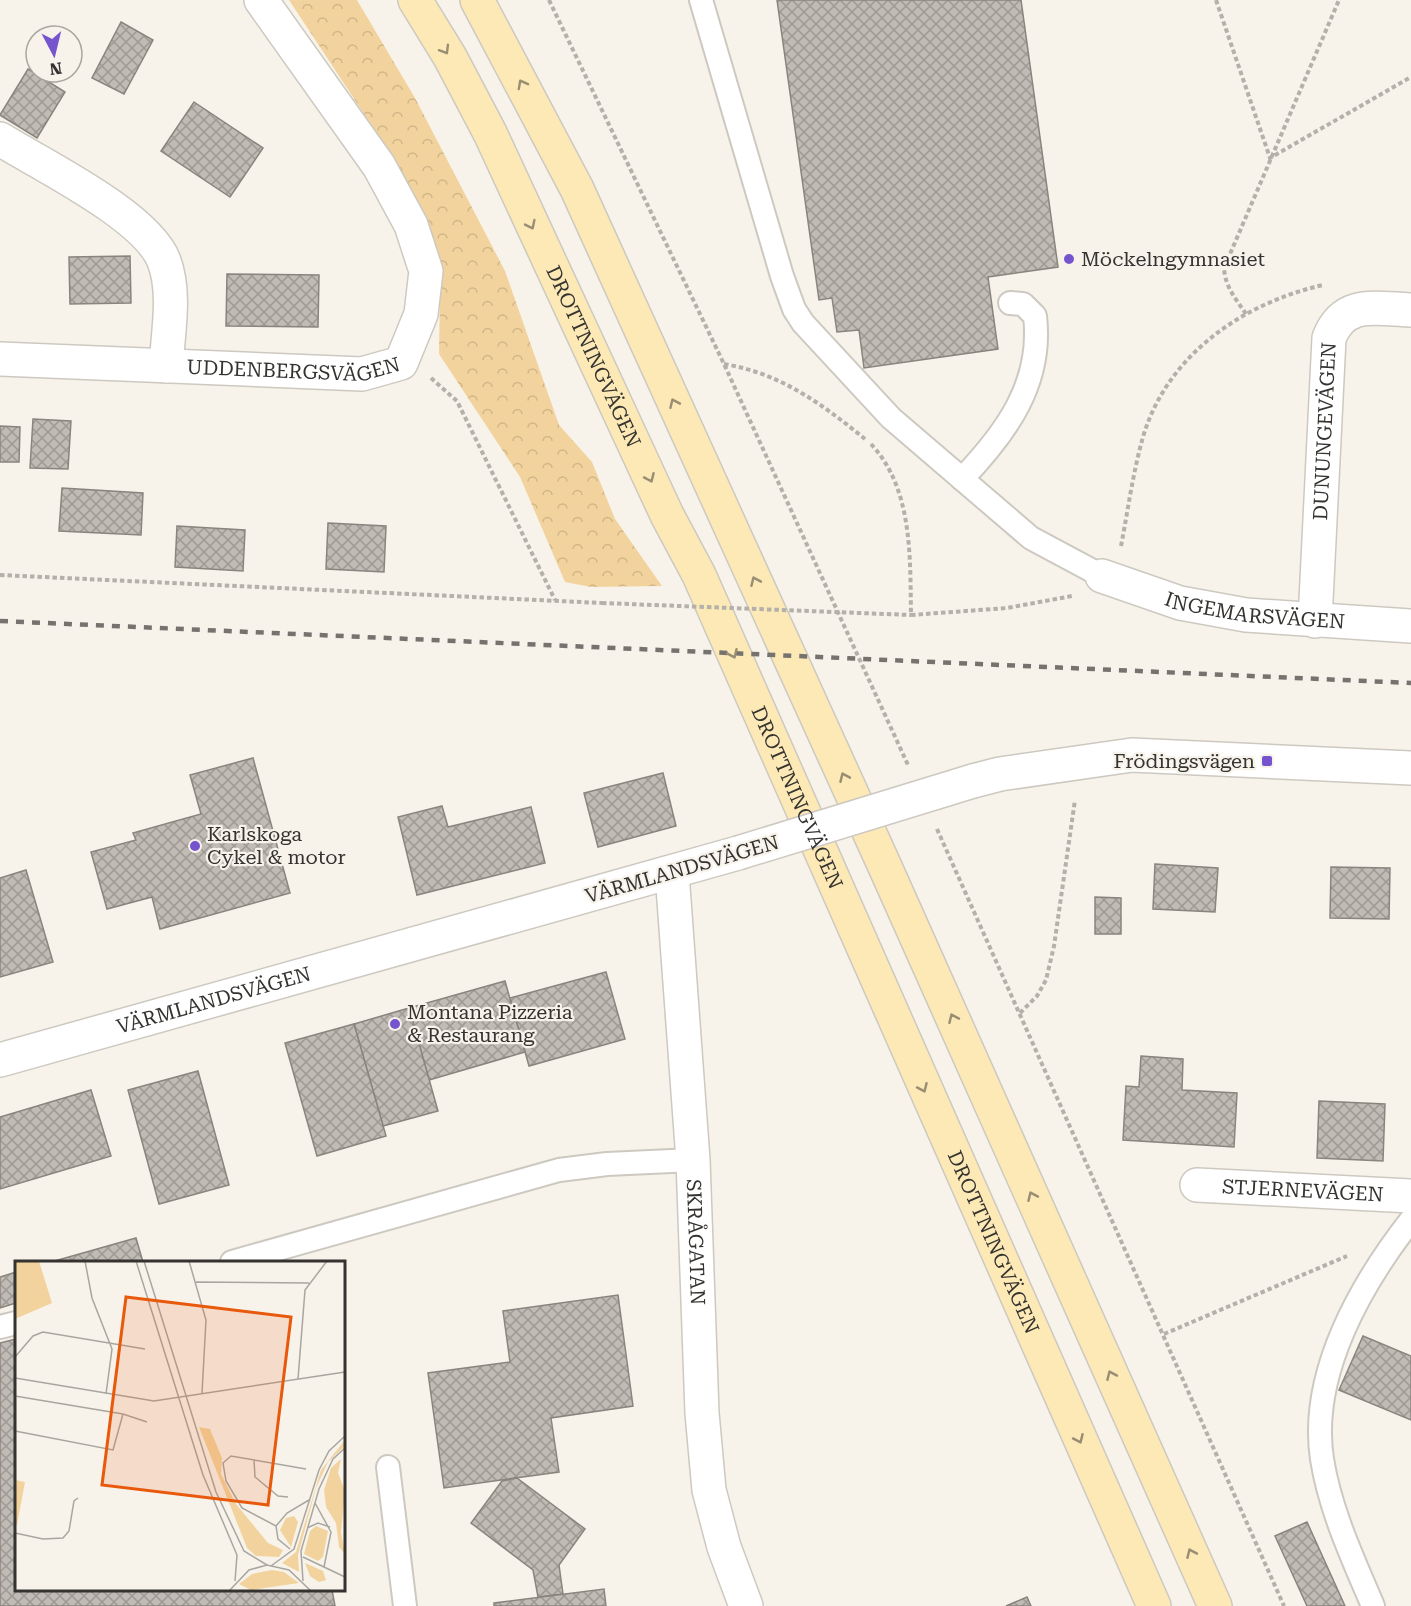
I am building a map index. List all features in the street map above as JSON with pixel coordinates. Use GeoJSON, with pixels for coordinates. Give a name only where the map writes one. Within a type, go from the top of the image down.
{"type":"FeatureCollection","features":[{"type":"Feature","properties":{"kind":"main road","name":"DROTTNINGVÄGEN"},"geometry":{"type":"LineString","coordinates":[[415,0],[450,57],[490,133],[666,515],[699,575],[1154,1606]]}},
{"type":"Feature","properties":{"kind":"main road"},"geometry":{"type":"LineString","coordinates":[[477,0],[577,189],[886,869],[1215,1606]]}},
{"type":"Feature","properties":{"kind":"street","name":"UDDENBERGSVÄGEN"},"geometry":{"type":"LineString","coordinates":[[0,359],[362,374],[400,363],[421,314],[426,270],[411,225],[379,166],[261,0]]}},
{"type":"Feature","properties":{"kind":"street","name":"UDDENBERGSVÄGEN"},"geometry":{"type":"LineString","coordinates":[[0,139],[139,226],[158,251],[164,260],[171,291],[166,366]]}},
{"type":"Feature","properties":{"kind":"street","name":"DUNUNGEVÄGEN"},"geometry":{"type":"LineString","coordinates":[[1315,621],[1329,338],[1334,326],[1357,308],[1411,310]]}},
{"type":"Feature","properties":{"kind":"street","name":"INGEMARSVÄGEN"},"geometry":{"type":"LineString","coordinates":[[1102,576],[1180,603],[1246,615],[1411,626]]}},
{"type":"Feature","properties":{"kind":"street","name":"VÄRMLANDSVÄGEN"},"geometry":{"type":"LineString","coordinates":[[0,1060],[672,873],[1000,774],[1132,755],[1411,768]]}},
{"type":"Feature","properties":{"kind":"street","name":"SKRÅGATAN"},"geometry":{"type":"LineString","coordinates":[[672,873],[693,1160],[702,1413],[709,1490],[724,1548],[746,1606]]}},
{"type":"Feature","properties":{"kind":"street","name":"STJERNEVÄGEN"},"geometry":{"type":"LineString","coordinates":[[1197,1185],[1411,1196]]}},
{"type":"Feature","properties":{"kind":"lane"},"geometry":{"type":"LineString","coordinates":[[700,0],[794,309],[803,323],[891,418],[1031,538],[1102,576]]}},
{"type":"Feature","properties":{"kind":"lane"},"geometry":{"type":"LineString","coordinates":[[962,479],[995,444],[1013,416],[1037,353],[1035,316],[1023,304],[1010,303]]}},
{"type":"Feature","properties":{"kind":"lane"},"geometry":{"type":"LineString","coordinates":[[246,1261],[297,1254],[559,1170],[608,1164],[693,1160]]}},
{"type":"Feature","properties":{"kind":"lane"},"geometry":{"type":"LineString","coordinates":[[1373,1606],[1335,1513],[1322,1459],[1321,1415],[1335,1353],[1362,1292],[1411,1220]]}},
{"type":"Feature","properties":{"kind":"lane"},"geometry":{"type":"LineString","coordinates":[[0,1327],[15,1323]]}},
{"type":"Feature","properties":{"kind":"lane"},"geometry":{"type":"LineString","coordinates":[[388,1467],[405,1606]]}},
{"type":"Feature","properties":{"kind":"path"},"geometry":{"type":"LineString","coordinates":[[1216,0],[1270,158]]}},
{"type":"Feature","properties":{"kind":"path"},"geometry":{"type":"LineString","coordinates":[[1246,314],[1224,279],[1224,268],[1339,0]]}},
{"type":"Feature","properties":{"kind":"path"},"geometry":{"type":"LineString","coordinates":[[1270,158],[1411,77]]}},
{"type":"Feature","properties":{"kind":"path"},"geometry":{"type":"LineString","coordinates":[[0,575],[911,615],[1007,608],[1071,597],[1084,591],[1102,576],[1114,564],[1119,554],[1143,438],[1151,416],[1190,356],[1224,327],[1246,314],[1272,301],[1327,284]]}},
{"type":"Feature","properties":{"kind":"path"},"geometry":{"type":"LineString","coordinates":[[400,363],[433,379],[457,401],[555,600]]}},
{"type":"Feature","properties":{"kind":"path"},"geometry":{"type":"LineString","coordinates":[[724,364],[752,368],[798,390],[852,429],[884,459],[900,491],[902,502],[910,563],[911,615]]}},
{"type":"Feature","properties":{"kind":"path"},"geometry":{"type":"LineString","coordinates":[[1020,1013],[1037,996],[1046,980],[1054,946],[1076,790]]}},
{"type":"Feature","properties":{"kind":"path"},"geometry":{"type":"LineString","coordinates":[[1164,1334],[1352,1254]]}},
{"type":"Feature","properties":{"kind":"green space"},"geometry":{"type":"Polygon","coordinates":[[[289,0],[357,0],[415,98],[505,271],[559,425],[592,462],[615,519],[662,586],[591,587],[565,582],[520,477],[439,354],[440,291],[424,214],[397,164],[289,0]]]}},
{"type":"Feature","properties":{"kind":"building"},"geometry":{"type":"Polygon","coordinates":[[[777,0],[1021,0],[1058,267],[988,277],[998,349],[864,368],[859,330],[837,332],[832,298],[819,300],[777,0]]]}},
{"type":"Feature","properties":{"kind":"building"},"geometry":{"type":"Polygon","coordinates":[[[121,22],[153,40],[124,94],[92,78],[121,22]]]}},
{"type":"Feature","properties":{"kind":"building"},"geometry":{"type":"Polygon","coordinates":[[[24,76],[24,84],[52,84],[65,92],[37,138],[0,115],[24,76]]]}},
{"type":"Feature","properties":{"kind":"building"},"geometry":{"type":"Polygon","coordinates":[[[194,102],[263,148],[230,197],[161,151],[194,102]]]}},
{"type":"Feature","properties":{"kind":"building"},"geometry":{"type":"Polygon","coordinates":[[[130,256],[131,303],[70,304],[69,257],[130,256]]]}},
{"type":"Feature","properties":{"kind":"building"},"geometry":{"type":"Polygon","coordinates":[[[227,274],[319,275],[318,327],[226,326],[227,274]]]}},
{"type":"Feature","properties":{"kind":"building"},"geometry":{"type":"Polygon","coordinates":[[[33,419],[71,421],[68,469],[30,468],[33,419]]]}},
{"type":"Feature","properties":{"kind":"building"},"geometry":{"type":"Polygon","coordinates":[[[0,426],[20,427],[19,462],[0,462],[0,426]]]}},
{"type":"Feature","properties":{"kind":"building"},"geometry":{"type":"Polygon","coordinates":[[[62,488],[143,493],[141,535],[59,531],[62,488]]]}},
{"type":"Feature","properties":{"kind":"building"},"geometry":{"type":"Polygon","coordinates":[[[328,523],[386,526],[384,572],[326,569],[328,523]]]}},
{"type":"Feature","properties":{"kind":"building"},"geometry":{"type":"Polygon","coordinates":[[[177,526],[245,530],[243,571],[175,567],[177,526]]]}},
{"type":"Feature","properties":{"kind":"building","name":"Karlskoga Cykel & motor"},"geometry":{"type":"Polygon","coordinates":[[[253,758],[290,893],[160,929],[152,897],[107,909],[91,852],[136,840],[133,833],[201,814],[190,775],[253,758]]]}},
{"type":"Feature","properties":{"kind":"building"},"geometry":{"type":"Polygon","coordinates":[[[663,773],[676,826],[598,847],[584,793],[663,773]]]}},
{"type":"Feature","properties":{"kind":"building"},"geometry":{"type":"Polygon","coordinates":[[[442,806],[448,827],[531,807],[545,863],[417,895],[398,817],[442,806]]]}},
{"type":"Feature","properties":{"kind":"building"},"geometry":{"type":"Polygon","coordinates":[[[1155,864],[1218,868],[1215,912],[1153,909],[1155,864]]]}},
{"type":"Feature","properties":{"kind":"building"},"geometry":{"type":"Polygon","coordinates":[[[1331,867],[1390,868],[1389,919],[1330,918],[1331,867]]]}},
{"type":"Feature","properties":{"kind":"building"},"geometry":{"type":"Polygon","coordinates":[[[26,870],[53,962],[0,977],[0,878],[26,870]]]}},
{"type":"Feature","properties":{"kind":"building"},"geometry":{"type":"Polygon","coordinates":[[[1095,897],[1121,898],[1121,934],[1095,934],[1095,897]]]}},
{"type":"Feature","properties":{"kind":"building"},"geometry":{"type":"Polygon","coordinates":[[[606,972],[625,1039],[529,1066],[510,998],[606,972]]]}},
{"type":"Feature","properties":{"kind":"building"},"geometry":{"type":"Polygon","coordinates":[[[505,981],[525,1052],[429,1080],[409,1008],[505,981]]]}},
{"type":"Feature","properties":{"kind":"building"},"geometry":{"type":"Polygon","coordinates":[[[409,1008],[438,1111],[383,1126],[354,1024],[409,1008]]]}},
{"type":"Feature","properties":{"kind":"building"},"geometry":{"type":"Polygon","coordinates":[[[354,1024],[386,1136],[317,1156],[285,1043],[354,1024]]]}},
{"type":"Feature","properties":{"kind":"building"},"geometry":{"type":"Polygon","coordinates":[[[1141,1056],[1183,1059],[1182,1090],[1237,1093],[1234,1147],[1123,1140],[1126,1086],[1139,1087],[1141,1056]]]}},
{"type":"Feature","properties":{"kind":"building"},"geometry":{"type":"Polygon","coordinates":[[[198,1071],[229,1185],[159,1204],[128,1090],[198,1071]]]}},
{"type":"Feature","properties":{"kind":"building"},"geometry":{"type":"Polygon","coordinates":[[[91,1090],[111,1156],[0,1189],[0,1117],[91,1090]]]}},
{"type":"Feature","properties":{"kind":"building"},"geometry":{"type":"Polygon","coordinates":[[[1319,1101],[1385,1104],[1383,1161],[1317,1158],[1319,1101]]]}},
{"type":"Feature","properties":{"kind":"building"},"geometry":{"type":"Polygon","coordinates":[[[136,1238],[143,1261],[55,1261],[136,1238]]]}},
{"type":"Feature","properties":{"kind":"building"},"geometry":{"type":"Polygon","coordinates":[[[15,1272],[15,1303],[0,1308],[0,1277],[15,1272]]]}},
{"type":"Feature","properties":{"kind":"building"},"geometry":{"type":"Polygon","coordinates":[[[618,1295],[633,1406],[551,1418],[559,1472],[444,1488],[428,1373],[510,1362],[503,1311],[618,1295]]]}},
{"type":"Feature","properties":{"kind":"building"},"geometry":{"type":"Polygon","coordinates":[[[1363,1336],[1411,1356],[1411,1420],[1339,1390],[1363,1336]]]}},
{"type":"Feature","properties":{"kind":"building"},"geometry":{"type":"Polygon","coordinates":[[[15,1339],[15,1591],[332,1591],[335,1606],[0,1606],[0,1343],[15,1339]]]}},
{"type":"Feature","properties":{"kind":"building"},"geometry":{"type":"Polygon","coordinates":[[[517,1478],[585,1529],[559,1565],[563,1594],[538,1597],[533,1570],[471,1523],[502,1481],[517,1478]]]}},
{"type":"Feature","properties":{"kind":"building"},"geometry":{"type":"Polygon","coordinates":[[[1307,1522],[1345,1606],[1307,1606],[1275,1536],[1307,1522]]]}},
{"type":"Feature","properties":{"kind":"building"},"geometry":{"type":"Polygon","coordinates":[[[604,1589],[606,1606],[494,1606],[494,1603],[604,1589]]]}},
{"type":"Feature","properties":{"kind":"building"},"geometry":{"type":"Polygon","coordinates":[[[1027,1597],[1031,1606],[1006,1606],[1027,1597]]]}},
{"type":"Feature","properties":{"kind":"railway"},"geometry":{"type":"LineString","coordinates":[[0,621],[1411,683]]}},
{"type":"Feature","properties":{"kind":"place","name":"Möckelngymnasiet"},"geometry":{"type":"Point","coordinates":[1069,259]}},
{"type":"Feature","properties":{"kind":"place","name":"Frödingsvägen"},"geometry":{"type":"Point","coordinates":[1267,761]}},
{"type":"Feature","properties":{"kind":"place","name":"Karlskoga Cykel & motor"},"geometry":{"type":"Point","coordinates":[195,846]}},
{"type":"Feature","properties":{"kind":"place","name":"Montana Pizzeria & Restaurang"},"geometry":{"type":"Point","coordinates":[395,1024]}}]}
